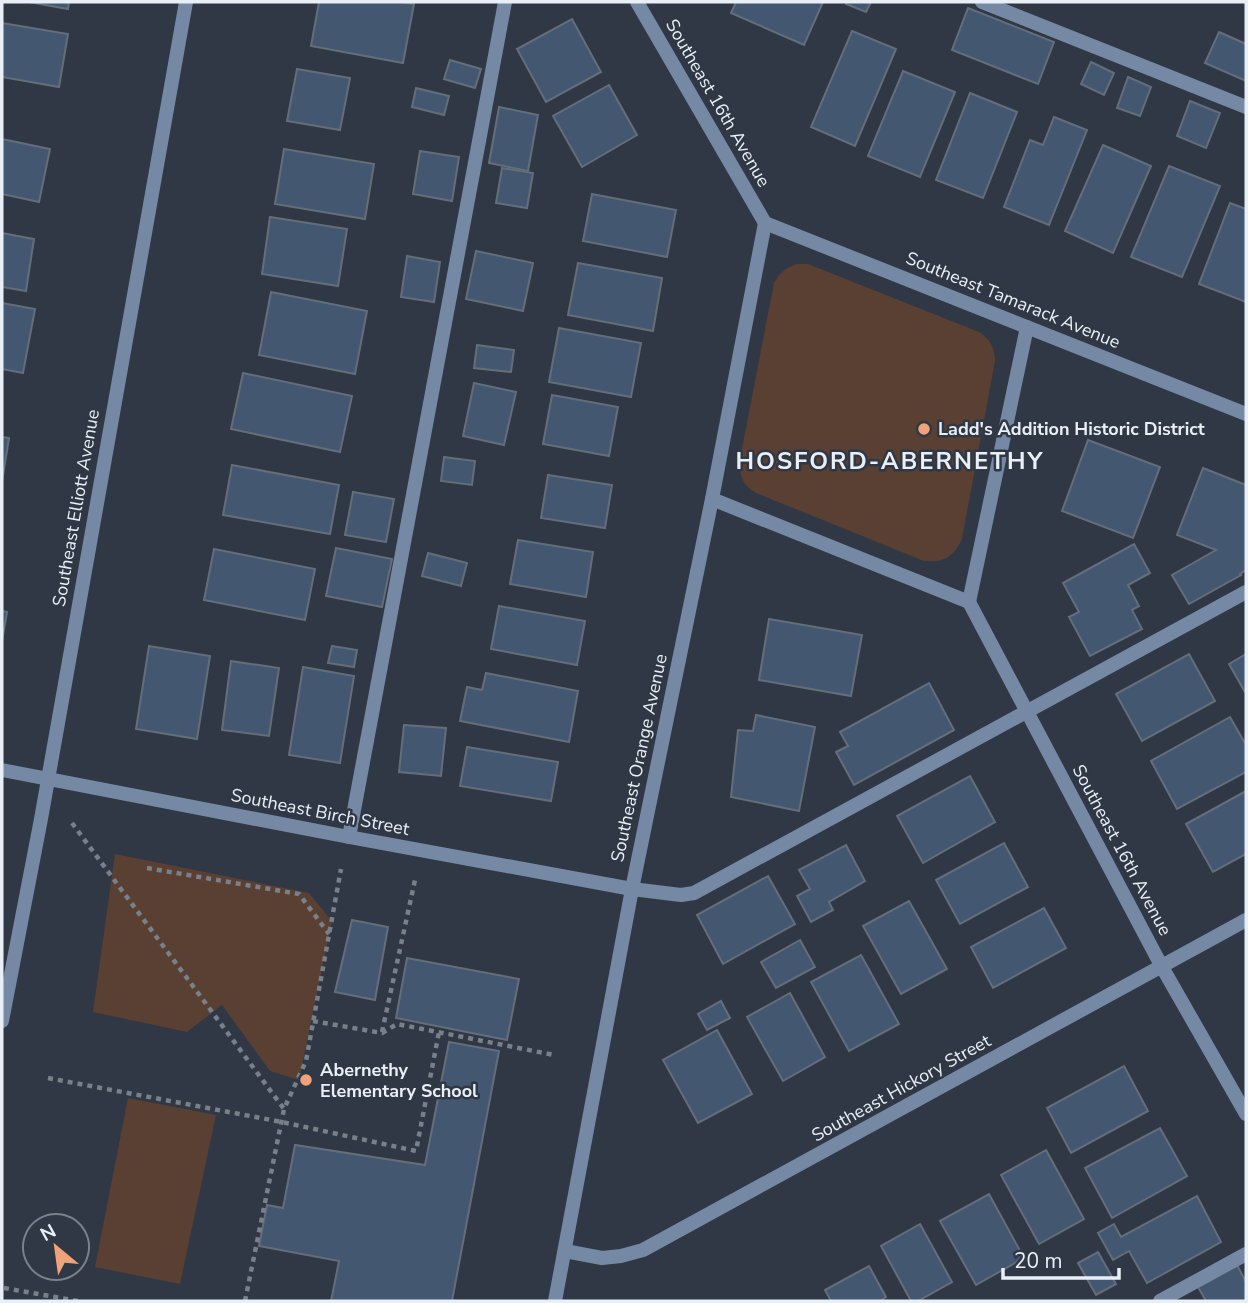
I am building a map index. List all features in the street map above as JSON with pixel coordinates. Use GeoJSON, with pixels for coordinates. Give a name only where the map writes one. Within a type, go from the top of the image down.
{"type":"FeatureCollection","features":[{"type":"Feature","properties":{"kind":"street","name":"Southeast Elliott Avenue"},"geometry":{"type":"LineString","coordinates":[[2,1021],[186,2]]}},
{"type":"Feature","properties":{"kind":"street"},"geometry":{"type":"LineString","coordinates":[[349,837],[505,2]]}},
{"type":"Feature","properties":{"kind":"street","name":"Southeast 16th Avenue"},"geometry":{"type":"LineString","coordinates":[[637,2],[765,223]]}},
{"type":"Feature","properties":{"kind":"street"},"geometry":{"type":"LineString","coordinates":[[982,2],[1246,107]]}},
{"type":"Feature","properties":{"kind":"street","name":"Southeast Tamarack Avenue"},"geometry":{"type":"LineString","coordinates":[[765,223],[1246,414]]}},
{"type":"Feature","properties":{"kind":"street","name":"Southeast Orange Avenue"},"geometry":{"type":"LineString","coordinates":[[555,1301],[632,889],[765,223]]}},
{"type":"Feature","properties":{"kind":"street"},"geometry":{"type":"LineString","coordinates":[[712,499],[969,602],[1027,327]]}},
{"type":"Feature","properties":{"kind":"street","name":"Southeast Birch Street"},"geometry":{"type":"LineString","coordinates":[[2,770],[349,837],[632,889],[681,895],[694,893],[1246,592]]}},
{"type":"Feature","properties":{"kind":"street","name":"Southeast 16th Avenue"},"geometry":{"type":"LineString","coordinates":[[969,602],[1162,967],[1246,1114]]}},
{"type":"Feature","properties":{"kind":"street","name":"Southeast Hickory Street"},"geometry":{"type":"LineString","coordinates":[[565,1251],[602,1258],[643,1250],[1246,920]]}},
{"type":"Feature","properties":{"kind":"street"},"geometry":{"type":"LineString","coordinates":[[1160,1301],[1246,1254]]}},
{"type":"Feature","properties":{"kind":"path"},"geometry":{"type":"LineString","coordinates":[[72,823],[284,1109]]}},
{"type":"Feature","properties":{"kind":"path"},"geometry":{"type":"LineString","coordinates":[[147,868],[299,894],[329,935]]}},
{"type":"Feature","properties":{"kind":"path"},"geometry":{"type":"LineString","coordinates":[[246,1301],[284,1109],[306,1061],[341,869]]}},
{"type":"Feature","properties":{"kind":"path"},"geometry":{"type":"LineString","coordinates":[[382,1033],[415,880]]}},
{"type":"Feature","properties":{"kind":"path"},"geometry":{"type":"LineString","coordinates":[[313,1021],[382,1033],[397,1024],[554,1055]]}},
{"type":"Feature","properties":{"kind":"path"},"geometry":{"type":"LineString","coordinates":[[47,1078],[282,1122],[416,1151],[439,1032]]}},
{"type":"Feature","properties":{"kind":"path"},"geometry":{"type":"LineString","coordinates":[[4,1288],[78,1301]]}},
{"type":"Feature","properties":{"kind":"shaded area"},"geometry":{"type":"Polygon","coordinates":[[[797,264],[808,264],[979,332],[991,344],[995,361],[962,539],[947,558],[924,561],[756,493],[747,487],[742,479],[740,459],[774,283],[784,271],[797,264]]]}},
{"type":"Feature","properties":{"kind":"shaded area"},"geometry":{"type":"Polygon","coordinates":[[[115,854],[309,893],[332,921],[299,1080],[270,1071],[222,1005],[187,1032],[93,1012],[115,854]]]}},
{"type":"Feature","properties":{"kind":"shaded area"},"geometry":{"type":"Polygon","coordinates":[[[128,1098],[216,1115],[180,1284],[95,1267],[128,1098]]]}},
{"type":"Feature","properties":{"kind":"building"},"geometry":{"type":"Polygon","coordinates":[[[29,2],[69,2],[68,9],[29,2]]]}},
{"type":"Feature","properties":{"kind":"building"},"geometry":{"type":"Polygon","coordinates":[[[319,2],[414,4],[403,63],[311,46],[319,2]]]}},
{"type":"Feature","properties":{"kind":"building"},"geometry":{"type":"Polygon","coordinates":[[[736,2],[823,2],[804,45],[731,13],[736,2]]]}},
{"type":"Feature","properties":{"kind":"building"},"geometry":{"type":"Polygon","coordinates":[[[871,2],[866,12],[846,4],[871,2]]]}},
{"type":"Feature","properties":{"kind":"building"},"geometry":{"type":"Polygon","coordinates":[[[968,8],[1054,42],[1038,84],[952,50],[968,8]]]}},
{"type":"Feature","properties":{"kind":"building"},"geometry":{"type":"Polygon","coordinates":[[[572,19],[601,72],[546,102],[517,49],[572,19]]]}},
{"type":"Feature","properties":{"kind":"building"},"geometry":{"type":"Polygon","coordinates":[[[2,23],[68,34],[59,87],[2,77],[2,23]]]}},
{"type":"Feature","properties":{"kind":"building"},"geometry":{"type":"Polygon","coordinates":[[[852,31],[896,49],[855,146],[811,127],[852,31]]]}},
{"type":"Feature","properties":{"kind":"building"},"geometry":{"type":"Polygon","coordinates":[[[1219,32],[1246,44],[1246,81],[1205,63],[1219,32]]]}},
{"type":"Feature","properties":{"kind":"building"},"geometry":{"type":"Polygon","coordinates":[[[450,60],[481,69],[475,88],[444,79],[450,60]]]}},
{"type":"Feature","properties":{"kind":"building"},"geometry":{"type":"Polygon","coordinates":[[[1091,62],[1114,73],[1104,95],[1081,84],[1091,62]]]}},
{"type":"Feature","properties":{"kind":"building"},"geometry":{"type":"Polygon","coordinates":[[[297,69],[350,78],[340,130],[287,121],[297,69]]]}},
{"type":"Feature","properties":{"kind":"building"},"geometry":{"type":"Polygon","coordinates":[[[903,71],[955,92],[920,177],[868,156],[903,71]]]}},
{"type":"Feature","properties":{"kind":"building"},"geometry":{"type":"Polygon","coordinates":[[[1128,77],[1151,87],[1140,116],[1117,108],[1128,77]]]}},
{"type":"Feature","properties":{"kind":"building"},"geometry":{"type":"Polygon","coordinates":[[[609,85],[637,135],[582,167],[553,116],[609,85]]]}},
{"type":"Feature","properties":{"kind":"building"},"geometry":{"type":"Polygon","coordinates":[[[416,88],[449,96],[444,115],[412,107],[416,88]]]}},
{"type":"Feature","properties":{"kind":"building"},"geometry":{"type":"Polygon","coordinates":[[[970,93],[1017,112],[983,198],[936,180],[970,93]]]}},
{"type":"Feature","properties":{"kind":"building"},"geometry":{"type":"Polygon","coordinates":[[[1190,101],[1220,113],[1206,148],[1177,136],[1190,101]]]}},
{"type":"Feature","properties":{"kind":"building"},"geometry":{"type":"Polygon","coordinates":[[[499,107],[538,115],[528,171],[489,163],[499,107]]]}},
{"type":"Feature","properties":{"kind":"building"},"geometry":{"type":"Polygon","coordinates":[[[1054,117],[1087,130],[1049,225],[1004,207],[1030,140],[1043,145],[1054,117]]]}},
{"type":"Feature","properties":{"kind":"building"},"geometry":{"type":"Polygon","coordinates":[[[2,139],[50,149],[39,202],[2,194],[2,139]]]}},
{"type":"Feature","properties":{"kind":"building"},"geometry":{"type":"Polygon","coordinates":[[[1103,145],[1151,166],[1113,253],[1065,231],[1103,145]]]}},
{"type":"Feature","properties":{"kind":"building"},"geometry":{"type":"Polygon","coordinates":[[[284,149],[374,164],[365,219],[275,204],[284,149]]]}},
{"type":"Feature","properties":{"kind":"building"},"geometry":{"type":"Polygon","coordinates":[[[420,151],[459,157],[452,201],[413,194],[420,151]]]}},
{"type":"Feature","properties":{"kind":"building"},"geometry":{"type":"Polygon","coordinates":[[[1169,166],[1220,186],[1182,277],[1131,257],[1169,166]]]}},
{"type":"Feature","properties":{"kind":"building"},"geometry":{"type":"Polygon","coordinates":[[[502,168],[533,173],[527,208],[496,203],[502,168]]]}},
{"type":"Feature","properties":{"kind":"building"},"geometry":{"type":"Polygon","coordinates":[[[592,194],[676,210],[667,257],[583,241],[592,194]]]}},
{"type":"Feature","properties":{"kind":"building"},"geometry":{"type":"Polygon","coordinates":[[[1230,203],[1246,209],[1246,302],[1199,284],[1230,203]]]}},
{"type":"Feature","properties":{"kind":"building"},"geometry":{"type":"Polygon","coordinates":[[[270,217],[347,229],[338,286],[262,274],[270,217]]]}},
{"type":"Feature","properties":{"kind":"building"},"geometry":{"type":"Polygon","coordinates":[[[2,233],[34,239],[26,291],[2,287],[2,233]]]}},
{"type":"Feature","properties":{"kind":"building"},"geometry":{"type":"Polygon","coordinates":[[[476,251],[533,263],[523,311],[466,299],[476,251]]]}},
{"type":"Feature","properties":{"kind":"building"},"geometry":{"type":"Polygon","coordinates":[[[407,256],[440,262],[434,302],[401,297],[407,256]]]}},
{"type":"Feature","properties":{"kind":"building"},"geometry":{"type":"Polygon","coordinates":[[[578,263],[662,278],[653,331],[568,315],[578,263]]]}},
{"type":"Feature","properties":{"kind":"building"},"geometry":{"type":"Polygon","coordinates":[[[271,292],[367,311],[355,374],[259,355],[271,292]]]}},
{"type":"Feature","properties":{"kind":"building"},"geometry":{"type":"Polygon","coordinates":[[[2,303],[35,309],[23,373],[2,369],[2,303]]]}},
{"type":"Feature","properties":{"kind":"building"},"geometry":{"type":"Polygon","coordinates":[[[559,328],[641,343],[631,397],[549,382],[559,328]]]}},
{"type":"Feature","properties":{"kind":"building"},"geometry":{"type":"Polygon","coordinates":[[[477,345],[514,350],[511,372],[474,368],[477,345]]]}},
{"type":"Feature","properties":{"kind":"building"},"geometry":{"type":"Polygon","coordinates":[[[243,373],[352,396],[340,452],[231,429],[243,373]]]}},
{"type":"Feature","properties":{"kind":"building"},"geometry":{"type":"Polygon","coordinates":[[[474,383],[516,392],[504,445],[463,436],[474,383]]]}},
{"type":"Feature","properties":{"kind":"building"},"geometry":{"type":"Polygon","coordinates":[[[552,395],[618,407],[609,456],[543,444],[552,395]]]}},
{"type":"Feature","properties":{"kind":"building"},"geometry":{"type":"Polygon","coordinates":[[[2,437],[9,438],[2,482],[2,437]]]}},
{"type":"Feature","properties":{"kind":"building"},"geometry":{"type":"Polygon","coordinates":[[[1088,440],[1160,467],[1133,538],[1062,511],[1088,440]]]}},
{"type":"Feature","properties":{"kind":"building"},"geometry":{"type":"Polygon","coordinates":[[[444,457],[475,461],[472,485],[441,481],[444,457]]]}},
{"type":"Feature","properties":{"kind":"building"},"geometry":{"type":"Polygon","coordinates":[[[232,465],[339,485],[330,534],[223,515],[232,465]]]}},
{"type":"Feature","properties":{"kind":"building"},"geometry":{"type":"Polygon","coordinates":[[[1203,468],[1246,485],[1246,570],[1189,604],[1172,575],[1216,550],[1177,535],[1203,468]]]}},
{"type":"Feature","properties":{"kind":"building"},"geometry":{"type":"Polygon","coordinates":[[[548,475],[612,485],[605,528],[541,518],[548,475]]]}},
{"type":"Feature","properties":{"kind":"building"},"geometry":{"type":"Polygon","coordinates":[[[353,492],[394,499],[386,542],[345,535],[353,492]]]}},
{"type":"Feature","properties":{"kind":"building"},"geometry":{"type":"Polygon","coordinates":[[[518,540],[593,552],[586,597],[510,584],[518,540]]]}},
{"type":"Feature","properties":{"kind":"building"},"geometry":{"type":"Polygon","coordinates":[[[1134,544],[1150,573],[1128,585],[1139,606],[1132,610],[1142,629],[1090,656],[1069,617],[1079,612],[1063,583],[1134,544]]]}},
{"type":"Feature","properties":{"kind":"building"},"geometry":{"type":"Polygon","coordinates":[[[336,548],[392,559],[382,607],[326,596],[336,548]]]}},
{"type":"Feature","properties":{"kind":"building"},"geometry":{"type":"Polygon","coordinates":[[[214,549],[315,569],[305,620],[204,600],[214,549]]]}},
{"type":"Feature","properties":{"kind":"building"},"geometry":{"type":"Polygon","coordinates":[[[428,553],[467,563],[461,586],[422,576],[428,553]]]}},
{"type":"Feature","properties":{"kind":"building"},"geometry":{"type":"Polygon","coordinates":[[[499,606],[585,621],[577,665],[491,649],[499,606]]]}},
{"type":"Feature","properties":{"kind":"building"},"geometry":{"type":"Polygon","coordinates":[[[2,611],[7,612],[2,641],[2,611]]]}},
{"type":"Feature","properties":{"kind":"building"},"geometry":{"type":"Polygon","coordinates":[[[769,619],[862,635],[851,696],[759,680],[769,619]]]}},
{"type":"Feature","properties":{"kind":"building"},"geometry":{"type":"Polygon","coordinates":[[[149,646],[210,656],[197,739],[136,729],[149,646]]]}},
{"type":"Feature","properties":{"kind":"building"},"geometry":{"type":"Polygon","coordinates":[[[332,646],[357,650],[354,667],[328,663],[332,646]]]}},
{"type":"Feature","properties":{"kind":"building"},"geometry":{"type":"Polygon","coordinates":[[[1189,654],[1215,701],[1142,741],[1116,694],[1189,654]]]}},
{"type":"Feature","properties":{"kind":"building"},"geometry":{"type":"Polygon","coordinates":[[[1246,654],[1246,691],[1245,692],[1229,664],[1246,654]]]}},
{"type":"Feature","properties":{"kind":"building"},"geometry":{"type":"Polygon","coordinates":[[[231,661],[279,668],[269,736],[222,730],[231,661]]]}},
{"type":"Feature","properties":{"kind":"building"},"geometry":{"type":"Polygon","coordinates":[[[303,667],[354,676],[340,763],[289,755],[303,667]]]}},
{"type":"Feature","properties":{"kind":"building"},"geometry":{"type":"Polygon","coordinates":[[[486,673],[578,691],[569,742],[460,721],[467,687],[482,690],[486,673]]]}},
{"type":"Feature","properties":{"kind":"building"},"geometry":{"type":"Polygon","coordinates":[[[929,683],[954,730],[854,785],[836,752],[848,746],[840,732],[929,683]]]}},
{"type":"Feature","properties":{"kind":"building"},"geometry":{"type":"Polygon","coordinates":[[[756,715],[815,727],[799,811],[731,797],[738,730],[753,731],[756,715]]]}},
{"type":"Feature","properties":{"kind":"building"},"geometry":{"type":"Polygon","coordinates":[[[1230,717],[1246,745],[1246,772],[1177,809],[1151,761],[1230,717]]]}},
{"type":"Feature","properties":{"kind":"building"},"geometry":{"type":"Polygon","coordinates":[[[404,725],[446,728],[441,776],[399,772],[404,725]]]}},
{"type":"Feature","properties":{"kind":"building"},"geometry":{"type":"Polygon","coordinates":[[[467,747],[558,762],[551,801],[460,786],[467,747]]]}},
{"type":"Feature","properties":{"kind":"building"},"geometry":{"type":"Polygon","coordinates":[[[970,776],[995,822],[923,863],[897,816],[970,776]]]}},
{"type":"Feature","properties":{"kind":"building"},"geometry":{"type":"Polygon","coordinates":[[[1246,791],[1246,854],[1213,872],[1186,824],[1246,791]]]}},
{"type":"Feature","properties":{"kind":"building"},"geometry":{"type":"Polygon","coordinates":[[[1004,843],[1028,887],[960,924],[936,880],[1004,843]]]}},
{"type":"Feature","properties":{"kind":"building"},"geometry":{"type":"Polygon","coordinates":[[[846,845],[865,881],[829,902],[833,910],[811,922],[797,896],[810,889],[799,870],[846,845]]]}},
{"type":"Feature","properties":{"kind":"building"},"geometry":{"type":"Polygon","coordinates":[[[768,876],[795,924],[723,964],[697,915],[768,876]]]}},
{"type":"Feature","properties":{"kind":"building"},"geometry":{"type":"Polygon","coordinates":[[[909,901],[947,969],[901,994],[863,926],[909,901]]]}},
{"type":"Feature","properties":{"kind":"building"},"geometry":{"type":"Polygon","coordinates":[[[1044,908],[1066,948],[993,988],[971,947],[1044,908]]]}},
{"type":"Feature","properties":{"kind":"building"},"geometry":{"type":"Polygon","coordinates":[[[352,920],[388,927],[375,1000],[335,992],[352,920]]]}},
{"type":"Feature","properties":{"kind":"building"},"geometry":{"type":"Polygon","coordinates":[[[800,940],[815,967],[776,988],[761,962],[800,940]]]}},
{"type":"Feature","properties":{"kind":"building"},"geometry":{"type":"Polygon","coordinates":[[[861,955],[899,1024],[849,1051],[811,982],[861,955]]]}},
{"type":"Feature","properties":{"kind":"building"},"geometry":{"type":"Polygon","coordinates":[[[407,958],[519,979],[507,1040],[396,1018],[407,958]]]}},
{"type":"Feature","properties":{"kind":"building"},"geometry":{"type":"Polygon","coordinates":[[[790,993],[825,1057],[783,1081],[747,1017],[790,993]]]}},
{"type":"Feature","properties":{"kind":"building"},"geometry":{"type":"Polygon","coordinates":[[[721,1001],[730,1018],[707,1030],[698,1014],[721,1001]]]}},
{"type":"Feature","properties":{"kind":"building"},"geometry":{"type":"Polygon","coordinates":[[[717,1030],[752,1094],[698,1123],[663,1060],[717,1030]]]}},
{"type":"Feature","properties":{"kind":"building"},"geometry":{"type":"Polygon","coordinates":[[[449,1042],[499,1051],[452,1301],[331,1301],[339,1261],[259,1246],[267,1205],[283,1208],[295,1145],[425,1165],[449,1042]]]}},
{"type":"Feature","properties":{"kind":"building"},"geometry":{"type":"Polygon","coordinates":[[[1124,1066],[1148,1111],[1071,1153],[1047,1108],[1124,1066]]]}},
{"type":"Feature","properties":{"kind":"building"},"geometry":{"type":"Polygon","coordinates":[[[1160,1128],[1187,1176],[1112,1218],[1085,1168],[1160,1128]]]}},
{"type":"Feature","properties":{"kind":"building"},"geometry":{"type":"Polygon","coordinates":[[[1046,1150],[1084,1219],[1039,1244],[1001,1175],[1046,1150]]]}},
{"type":"Feature","properties":{"kind":"building"},"geometry":{"type":"Polygon","coordinates":[[[989,1194],[1024,1258],[976,1285],[940,1221],[989,1194]]]}},
{"type":"Feature","properties":{"kind":"building"},"geometry":{"type":"Polygon","coordinates":[[[1197,1196],[1221,1242],[1147,1283],[1129,1251],[1113,1260],[1098,1233],[1114,1224],[1121,1237],[1197,1196]]]}},
{"type":"Feature","properties":{"kind":"building"},"geometry":{"type":"Polygon","coordinates":[[[920,1224],[952,1282],[918,1301],[911,1301],[881,1246],[920,1224]]]}},
{"type":"Feature","properties":{"kind":"building"},"geometry":{"type":"Polygon","coordinates":[[[1098,1252],[1116,1284],[1096,1295],[1078,1263],[1098,1252]]]}},
{"type":"Feature","properties":{"kind":"building"},"geometry":{"type":"Polygon","coordinates":[[[1237,1265],[1246,1282],[1246,1301],[1206,1301],[1198,1287],[1237,1265]]]}},
{"type":"Feature","properties":{"kind":"building"},"geometry":{"type":"Polygon","coordinates":[[[869,1266],[886,1297],[880,1301],[831,1301],[825,1290],[869,1266]]]}},
{"type":"Feature","properties":{"kind":"place","name":"Ladd's Addition Historic District"},"geometry":{"type":"Point","coordinates":[924,429]}},
{"type":"Feature","properties":{"kind":"place","name":"Abernethy Elementary School"},"geometry":{"type":"Point","coordinates":[306,1080]}},
{"type":"Feature","properties":{"kind":"district","name":"HOSFORD-ABERNETHY"},"geometry":{"type":"Point","coordinates":[890,461]}}]}
